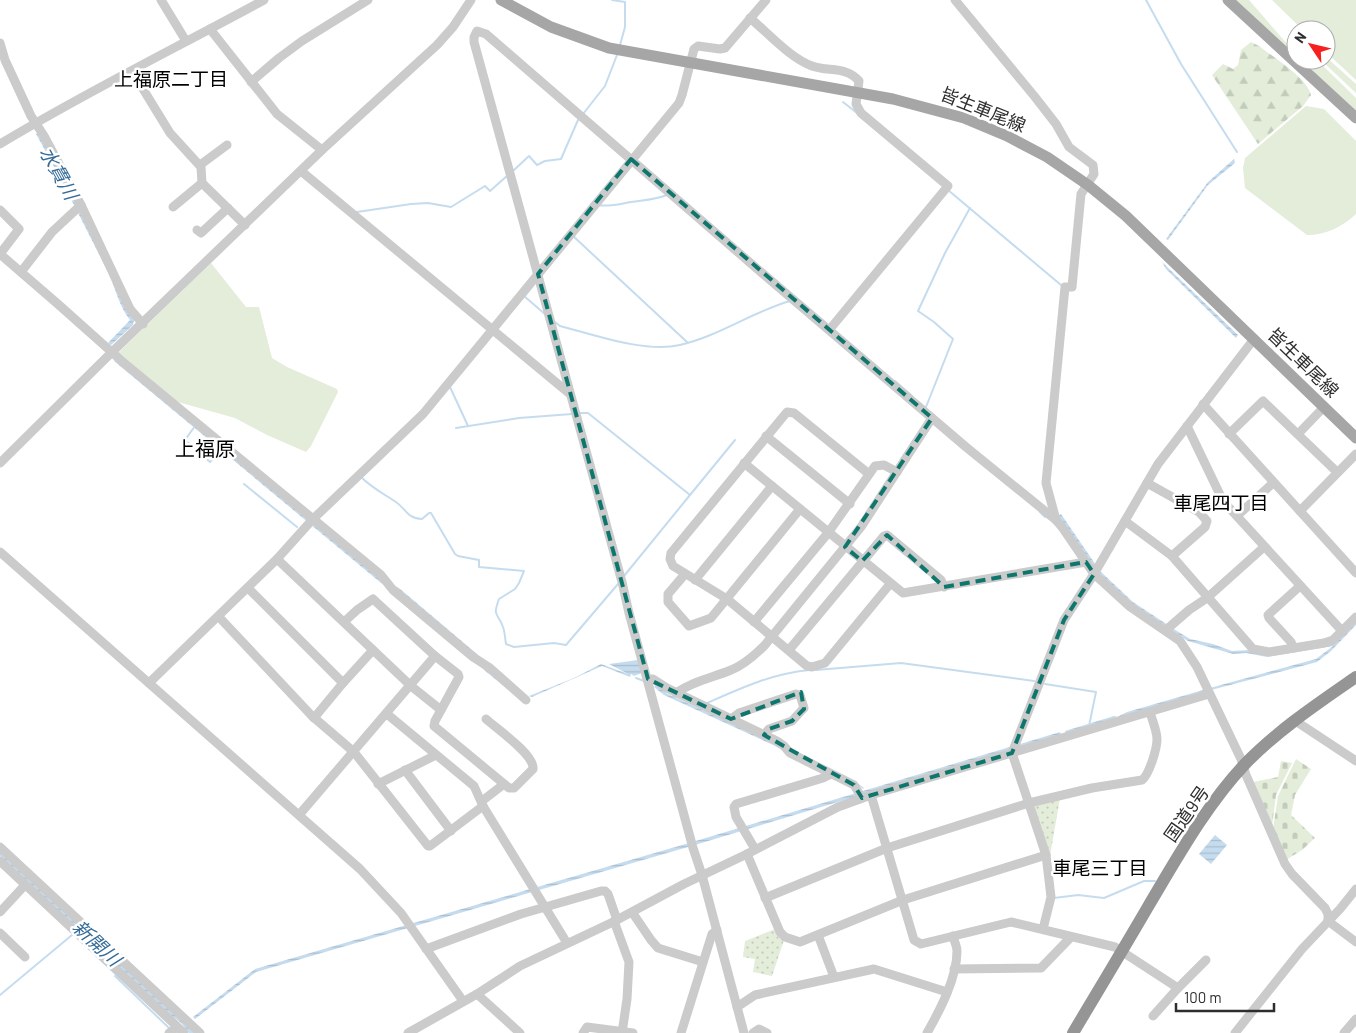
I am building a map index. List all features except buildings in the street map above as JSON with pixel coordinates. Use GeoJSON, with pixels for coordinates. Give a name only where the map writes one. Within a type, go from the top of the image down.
{"type":"FeatureCollection","features":[{"type":"Feature","properties":{"kind":"highway","name":"国道9号"},"geometry":{"type":"LineString","coordinates":[[1073,1033],[1207,812],[1244,766],[1264,745],[1294,720],[1356,677]]}},
{"type":"Feature","properties":{"kind":"main road","name":"皆生車尾線"},"geometry":{"type":"LineString","coordinates":[[501,0],[551,27],[609,48],[925,106],[964,118],[1007,136],[1047,157],[1088,184],[1126,216],[1356,438]]}},
{"type":"Feature","properties":{"kind":"main road"},"geometry":{"type":"LineString","coordinates":[[1228,0],[1356,118]]}},
{"type":"Feature","properties":{"kind":"street"},"geometry":{"type":"LineString","coordinates":[[161,0],[186,41]]}},
{"type":"Feature","properties":{"kind":"street"},"geometry":{"type":"LineString","coordinates":[[0,144],[94,90],[264,0]]}},
{"type":"Feature","properties":{"kind":"street"},"geometry":{"type":"LineString","coordinates":[[251,82],[302,41],[368,0]]}},
{"type":"Feature","properties":{"kind":"street"},"geometry":{"type":"LineString","coordinates":[[0,463],[112,352],[322,150],[437,45],[471,0]]}},
{"type":"Feature","properties":{"kind":"street"},"geometry":{"type":"LineString","coordinates":[[149,683],[219,617],[313,521],[423,414],[678,103],[682,95],[692,54],[696,47],[725,48],[766,0]]}},
{"type":"Feature","properties":{"kind":"street"},"geometry":{"type":"LineString","coordinates":[[955,0],[1056,124],[1068,147],[1093,165],[1094,174],[1081,194],[1072,287],[1065,287],[1046,475],[1048,494],[1056,520]]}},
{"type":"Feature","properties":{"kind":"street"},"geometry":{"type":"LineString","coordinates":[[750,18],[799,60],[813,66],[852,73],[859,81],[856,92],[856,104],[861,113],[948,186],[830,329]]}},
{"type":"Feature","properties":{"kind":"street"},"geometry":{"type":"LineString","coordinates":[[210,29],[278,114],[322,150]]}},
{"type":"Feature","properties":{"kind":"street"},"geometry":{"type":"LineString","coordinates":[[744,1033],[474,42],[475,32],[480,31],[486,34],[932,418],[1056,520],[1086,562],[1096,570],[1129,606],[1180,641],[1191,656],[1244,766],[1246,775],[1285,864],[1292,874],[1325,908],[1328,914],[1328,921]]}},
{"type":"Feature","properties":{"kind":"street"},"geometry":{"type":"LineString","coordinates":[[0,44],[5,60],[130,310],[142,324]]}},
{"type":"Feature","properties":{"kind":"street"},"geometry":{"type":"LineString","coordinates":[[132,71],[170,133],[200,165],[202,182],[244,225]]}},
{"type":"Feature","properties":{"kind":"street"},"geometry":{"type":"LineString","coordinates":[[200,165],[226,145]]}},
{"type":"Feature","properties":{"kind":"street"},"geometry":{"type":"LineString","coordinates":[[301,171],[570,394]]}},
{"type":"Feature","properties":{"kind":"street"},"geometry":{"type":"LineString","coordinates":[[173,207],[202,182]]}},
{"type":"Feature","properties":{"kind":"street"},"geometry":{"type":"LineString","coordinates":[[22,272],[52,232],[78,207]]}},
{"type":"Feature","properties":{"kind":"street"},"geometry":{"type":"LineString","coordinates":[[197,230],[201,233],[228,208]]}},
{"type":"Feature","properties":{"kind":"street"},"geometry":{"type":"LineString","coordinates":[[0,210],[19,230],[0,254],[124,364],[386,580],[393,590],[526,700]]}},
{"type":"Feature","properties":{"kind":"street"},"geometry":{"type":"LineString","coordinates":[[1043,930],[1050,897],[1046,855],[1012,753],[1064,620],[1096,570],[1158,464],[1254,339]]}},
{"type":"Feature","properties":{"kind":"street"},"geometry":{"type":"LineString","coordinates":[[1229,434],[1263,401],[1337,472]]}},
{"type":"Feature","properties":{"kind":"street"},"geometry":{"type":"LineString","coordinates":[[1203,404],[1356,573]]}},
{"type":"Feature","properties":{"kind":"street"},"geometry":{"type":"LineString","coordinates":[[1298,434],[1324,408]]}},
{"type":"Feature","properties":{"kind":"street"},"geometry":{"type":"LineString","coordinates":[[869,474],[791,412],[784,414],[671,553],[670,559],[673,566],[727,599],[807,666],[812,667],[822,665],[890,584]]}},
{"type":"Feature","properties":{"kind":"street"},"geometry":{"type":"LineString","coordinates":[[676,693],[687,685],[731,670],[743,664],[757,653],[871,513],[932,418]]}},
{"type":"Feature","properties":{"kind":"street"},"geometry":{"type":"LineString","coordinates":[[1187,426],[1223,501],[1343,632]]}},
{"type":"Feature","properties":{"kind":"street"},"geometry":{"type":"LineString","coordinates":[[766,436],[850,504]]}},
{"type":"Feature","properties":{"kind":"street"},"geometry":{"type":"LineString","coordinates":[[1300,511],[1356,454]]}},
{"type":"Feature","properties":{"kind":"street"},"geometry":{"type":"LineString","coordinates":[[744,463],[903,593],[1086,562]]}},
{"type":"Feature","properties":{"kind":"street"},"geometry":{"type":"LineString","coordinates":[[754,622],[850,504],[875,466],[878,464],[884,465],[898,472]]}},
{"type":"Feature","properties":{"kind":"street"},"geometry":{"type":"LineString","coordinates":[[1237,516],[1273,482]]}},
{"type":"Feature","properties":{"kind":"street"},"geometry":{"type":"LineString","coordinates":[[1147,483],[1200,512],[1207,521],[1205,527],[1172,556]]}},
{"type":"Feature","properties":{"kind":"street"},"geometry":{"type":"LineString","coordinates":[[696,580],[772,486]]}},
{"type":"Feature","properties":{"kind":"street"},"geometry":{"type":"LineString","coordinates":[[684,574],[667,598],[668,602],[689,626],[711,618],[800,509]]}},
{"type":"Feature","properties":{"kind":"street"},"geometry":{"type":"LineString","coordinates":[[1125,521],[1172,556],[1207,598],[1254,649],[1269,652],[1324,643],[1333,640],[1343,632],[1356,617]]}},
{"type":"Feature","properties":{"kind":"street"},"geometry":{"type":"LineString","coordinates":[[789,650],[884,536],[887,535],[941,580],[944,587]]}},
{"type":"Feature","properties":{"kind":"street"},"geometry":{"type":"LineString","coordinates":[[1166,630],[1173,622],[1207,598],[1264,547]]}},
{"type":"Feature","properties":{"kind":"street"},"geometry":{"type":"LineString","coordinates":[[0,552],[360,868],[401,913],[463,1001]]}},
{"type":"Feature","properties":{"kind":"street"},"geometry":{"type":"LineString","coordinates":[[277,559],[411,686],[441,710]]}},
{"type":"Feature","properties":{"kind":"street"},"geometry":{"type":"LineString","coordinates":[[1293,647],[1291,642],[1268,615],[1300,586]]}},
{"type":"Feature","properties":{"kind":"street"},"geometry":{"type":"LineString","coordinates":[[248,588],[343,683]]}},
{"type":"Feature","properties":{"kind":"street"},"geometry":{"type":"LineString","coordinates":[[344,622],[373,599],[456,673],[459,677],[434,726],[504,784],[510,788],[516,787],[534,766],[524,752],[486,719]]}},
{"type":"Feature","properties":{"kind":"street"},"geometry":{"type":"LineString","coordinates":[[219,617],[314,718],[354,752],[428,846],[451,831],[504,784]]}},
{"type":"Feature","properties":{"kind":"street"},"geometry":{"type":"LineString","coordinates":[[314,718],[373,650]]}},
{"type":"Feature","properties":{"kind":"street"},"geometry":{"type":"LineString","coordinates":[[299,815],[435,656]]}},
{"type":"Feature","properties":{"kind":"street"},"geometry":{"type":"LineString","coordinates":[[648,680],[653,679],[676,693],[764,735],[854,786],[864,795],[887,848],[916,942],[921,944],[1011,922],[1115,947],[1178,988]]}},
{"type":"Feature","properties":{"kind":"street"},"geometry":{"type":"LineString","coordinates":[[408,1033],[477,994],[520,966],[864,795],[1150,712],[1207,690]]}},
{"type":"Feature","properties":{"kind":"street"},"geometry":{"type":"LineString","coordinates":[[731,719],[739,714],[796,694],[800,695],[804,708],[792,721],[769,729],[764,735]]}},
{"type":"Feature","properties":{"kind":"street"},"geometry":{"type":"LineString","coordinates":[[765,898],[887,848],[1029,803],[1092,788],[1140,781],[1148,773],[1157,742],[1150,712]]}},
{"type":"Feature","properties":{"kind":"street"},"geometry":{"type":"LineString","coordinates":[[387,714],[474,786],[482,803],[567,943]]}},
{"type":"Feature","properties":{"kind":"street"},"geometry":{"type":"LineString","coordinates":[[1294,720],[1356,761]]}},
{"type":"Feature","properties":{"kind":"street"},"geometry":{"type":"LineString","coordinates":[[378,784],[436,755]]}},
{"type":"Feature","properties":{"kind":"street"},"geometry":{"type":"LineString","coordinates":[[405,770],[451,831]]}},
{"type":"Feature","properties":{"kind":"street"},"geometry":{"type":"LineString","coordinates":[[755,849],[736,817],[734,807],[738,803],[831,774]]}},
{"type":"Feature","properties":{"kind":"street"},"geometry":{"type":"LineString","coordinates":[[0,847],[180,1024]]}},
{"type":"Feature","properties":{"kind":"street"},"geometry":{"type":"LineString","coordinates":[[747,854],[782,935],[800,942],[903,900],[1046,855]]}},
{"type":"Feature","properties":{"kind":"street"},"geometry":{"type":"LineString","coordinates":[[0,861],[180,1024],[200,1033]]}},
{"type":"Feature","properties":{"kind":"street"},"geometry":{"type":"LineString","coordinates":[[0,912],[25,885]]}},
{"type":"Feature","properties":{"kind":"street"},"geometry":{"type":"LineString","coordinates":[[1235,1033],[1302,949],[1356,890]]}},
{"type":"Feature","properties":{"kind":"street"},"geometry":{"type":"LineString","coordinates":[[426,949],[521,914],[605,891],[608,894],[629,962],[622,1032]]}},
{"type":"Feature","properties":{"kind":"street"},"geometry":{"type":"LineString","coordinates":[[632,912],[658,948],[703,962]]}},
{"type":"Feature","properties":{"kind":"street"},"geometry":{"type":"LineString","coordinates":[[1328,921],[1356,942]]}},
{"type":"Feature","properties":{"kind":"street"},"geometry":{"type":"LineString","coordinates":[[680,1033],[712,934],[717,930]]}},
{"type":"Feature","properties":{"kind":"street"},"geometry":{"type":"LineString","coordinates":[[0,934],[25,957]]}},
{"type":"Feature","properties":{"kind":"street"},"geometry":{"type":"LineString","coordinates":[[818,935],[834,977]]}},
{"type":"Feature","properties":{"kind":"street"},"geometry":{"type":"LineString","coordinates":[[927,1033],[947,992],[954,969],[957,950],[953,936]]}},
{"type":"Feature","properties":{"kind":"street"},"geometry":{"type":"LineString","coordinates":[[954,969],[1041,968],[1071,937]]}},
{"type":"Feature","properties":{"kind":"street"},"geometry":{"type":"LineString","coordinates":[[1153,1016],[1206,960]]}},
{"type":"Feature","properties":{"kind":"street"},"geometry":{"type":"LineString","coordinates":[[736,1007],[755,995],[877,968],[947,992]]}},
{"type":"Feature","properties":{"kind":"street"},"geometry":{"type":"LineString","coordinates":[[477,994],[520,1033]]}},
{"type":"Feature","properties":{"kind":"street"},"geometry":{"type":"LineString","coordinates":[[1344,1033],[1356,1019]]}},
{"type":"Feature","properties":{"kind":"street"},"geometry":{"type":"LineString","coordinates":[[169,1033],[180,1024]]}},
{"type":"Feature","properties":{"kind":"street"},"geometry":{"type":"LineString","coordinates":[[583,1033],[587,1027],[634,1033]]}},
{"type":"Feature","properties":{"kind":"street"},"geometry":{"type":"LineString","coordinates":[[753,1033],[759,1030],[767,1033]]}},
{"type":"Feature","properties":{"kind":"highlighted area"},"geometry":{"type":"Polygon","coordinates":[[[631,159],[932,418],[845,547],[862,561],[887,535],[944,587],[1086,562],[1094,574],[1064,620],[1012,753],[862,798],[854,785],[764,735],[769,729],[792,721],[804,709],[801,692],[731,719],[648,679],[538,274],[631,159]]]}},
{"type":"Feature","properties":{"kind":"green space"},"geometry":{"type":"Polygon","coordinates":[[[1232,0],[1249,0],[1286,43],[1286,49],[1232,0]]]}},
{"type":"Feature","properties":{"kind":"green space"},"geometry":{"type":"Polygon","coordinates":[[[1272,0],[1356,0],[1356,80],[1336,61],[1336,20],[1293,20],[1272,0]]]}},
{"type":"Feature","properties":{"kind":"green space"},"geometry":{"type":"Polygon","coordinates":[[[1251,42],[1259,46],[1286,66],[1286,70],[1290,70],[1296,75],[1308,88],[1311,95],[1303,106],[1258,144],[1212,75],[1223,64],[1233,69],[1238,65],[1241,50],[1251,42]]]}},
{"type":"Feature","properties":{"kind":"green space"},"geometry":{"type":"Polygon","coordinates":[[[1336,66],[1356,84],[1356,93],[1332,70],[1336,70],[1336,66]]]}},
{"type":"Feature","properties":{"kind":"green space"},"geometry":{"type":"Polygon","coordinates":[[[1313,70],[1327,70],[1356,98],[1356,113],[1313,70]]]}},
{"type":"Feature","properties":{"kind":"green space"},"geometry":{"type":"Polygon","coordinates":[[[1306,106],[1324,109],[1356,141],[1356,214],[1345,223],[1333,229],[1321,234],[1307,235],[1245,188],[1243,168],[1245,158],[1306,106]]]}},
{"type":"Feature","properties":{"kind":"green space"},"geometry":{"type":"Polygon","coordinates":[[[211,263],[246,307],[259,307],[272,358],[287,367],[337,389],[338,392],[311,446],[306,452],[267,435],[235,418],[171,400],[119,355],[119,352],[211,263]]]}},
{"type":"Feature","properties":{"kind":"green space"},"geometry":{"type":"Polygon","coordinates":[[[1296,759],[1311,769],[1295,795],[1291,815],[1315,838],[1302,850],[1286,860],[1273,829],[1278,796],[1296,759]]]}},
{"type":"Feature","properties":{"kind":"green space"},"geometry":{"type":"Polygon","coordinates":[[[1281,761],[1292,763],[1276,795],[1272,826],[1253,782],[1278,777],[1281,761]]]}},
{"type":"Feature","properties":{"kind":"green space"},"geometry":{"type":"Polygon","coordinates":[[[1060,798],[1050,856],[1034,808],[1036,804],[1060,798]]]}},
{"type":"Feature","properties":{"kind":"green space"},"geometry":{"type":"Polygon","coordinates":[[[775,929],[779,938],[784,940],[772,976],[753,972],[755,959],[743,957],[745,941],[775,929]]]}},
{"type":"Feature","properties":{"kind":"water","name":"水貫川"},"geometry":{"type":"Polygon","coordinates":[[[38,133],[134,320],[133,325],[111,345],[108,343],[130,320],[122,308],[106,268],[36,134],[38,133]]]}},
{"type":"Feature","properties":{"kind":"water"},"geometry":{"type":"Polygon","coordinates":[[[1234,159],[1235,163],[1208,185],[1168,240],[1166,239],[1208,182],[1234,159]]]}},
{"type":"Feature","properties":{"kind":"water"},"geometry":{"type":"Polygon","coordinates":[[[1162,262],[1238,335],[1236,338],[1166,269],[1162,262]]]}},
{"type":"Feature","properties":{"kind":"water"},"geometry":{"type":"Polygon","coordinates":[[[116,359],[310,518],[355,484],[314,524],[383,580],[399,588],[477,654],[487,668],[522,701],[484,670],[475,656],[397,590],[381,583],[114,361],[116,359]]]}},
{"type":"Feature","properties":{"kind":"water"},"geometry":{"type":"Polygon","coordinates":[[[1061,514],[1100,571],[1133,602],[1190,639],[1213,644],[1232,651],[1324,646],[1356,621],[1356,625],[1331,651],[1317,662],[1211,690],[1066,733],[1065,731],[1114,716],[1117,717],[1127,712],[1316,659],[1333,646],[1267,657],[1246,653],[1233,654],[1188,641],[1131,604],[1092,567],[1058,516],[1061,514]]]}},
{"type":"Feature","properties":{"kind":"water"},"geometry":{"type":"Polygon","coordinates":[[[638,660],[642,673],[634,676],[631,674],[630,677],[602,666],[532,697],[529,696],[574,678],[601,664],[628,674],[609,664],[638,660]]]}},
{"type":"Feature","properties":{"kind":"water"},"geometry":{"type":"Polygon","coordinates":[[[656,685],[668,694],[783,747],[798,752],[864,788],[664,695],[654,687],[656,685]]]}},
{"type":"Feature","properties":{"kind":"water"},"geometry":{"type":"Polygon","coordinates":[[[1060,732],[1061,735],[688,847],[256,972],[195,1019],[193,1017],[255,969],[689,843],[1060,732]]]}},
{"type":"Feature","properties":{"kind":"water"},"geometry":{"type":"Polygon","coordinates":[[[1215,835],[1227,845],[1211,864],[1199,854],[1215,835]]]}},
{"type":"Feature","properties":{"kind":"water","name":"新開川"},"geometry":{"type":"Polygon","coordinates":[[[0,850],[196,1033],[189,1033],[181,1023],[0,856],[0,850]]]}},
{"type":"Feature","properties":{"kind":"waterway"},"geometry":{"type":"LineString","coordinates":[[612,0],[625,2],[625,27],[620,45]]}},
{"type":"Feature","properties":{"kind":"waterway"},"geometry":{"type":"LineString","coordinates":[[1146,0],[1181,64],[1237,152]]}},
{"type":"Feature","properties":{"kind":"waterway"},"geometry":{"type":"LineString","coordinates":[[583,114],[605,86],[617,55]]}},
{"type":"Feature","properties":{"kind":"waterway"},"geometry":{"type":"LineString","coordinates":[[843,102],[857,113]]}},
{"type":"Feature","properties":{"kind":"waterway"},"geometry":{"type":"LineString","coordinates":[[514,170],[529,156],[537,165],[545,161],[561,159],[578,120]]}},
{"type":"Feature","properties":{"kind":"waterway"},"geometry":{"type":"LineString","coordinates":[[357,212],[428,203],[451,207],[485,186],[490,191],[508,175]]}},
{"type":"Feature","properties":{"kind":"waterway"},"geometry":{"type":"LineString","coordinates":[[948,190],[1061,285]]}},
{"type":"Feature","properties":{"kind":"waterway"},"geometry":{"type":"LineString","coordinates":[[598,205],[614,205],[667,195]]}},
{"type":"Feature","properties":{"kind":"waterway"},"geometry":{"type":"LineString","coordinates":[[926,407],[953,339],[918,311],[945,253],[970,208]]}},
{"type":"Feature","properties":{"kind":"waterway"},"geometry":{"type":"LineString","coordinates":[[573,236],[687,342]]}},
{"type":"Feature","properties":{"kind":"waterway"},"geometry":{"type":"LineString","coordinates":[[524,296],[546,315]]}},
{"type":"Feature","properties":{"kind":"waterway"},"geometry":{"type":"LineString","coordinates":[[555,322],[560,326],[620,342],[651,347],[666,347],[680,345],[708,336],[762,311],[790,301]]}},
{"type":"Feature","properties":{"kind":"waterway"},"geometry":{"type":"LineString","coordinates":[[895,381],[912,396]]}},
{"type":"Feature","properties":{"kind":"waterway"},"geometry":{"type":"LineString","coordinates":[[450,387],[468,426]]}},
{"type":"Feature","properties":{"kind":"waterway"},"geometry":{"type":"LineString","coordinates":[[580,413],[588,413],[690,495],[735,440]]}},
{"type":"Feature","properties":{"kind":"waterway"},"geometry":{"type":"LineString","coordinates":[[456,428],[519,418],[572,414]]}},
{"type":"Feature","properties":{"kind":"waterway"},"geometry":{"type":"LineString","coordinates":[[195,426],[185,440],[210,462],[214,458]]}},
{"type":"Feature","properties":{"kind":"waterway"},"geometry":{"type":"LineString","coordinates":[[361,477],[396,502],[413,517],[422,519],[431,513],[458,556],[479,560],[479,567],[524,571],[515,589],[499,599],[497,605],[496,614],[504,629],[506,644],[514,647],[554,643],[566,645],[618,584]]}},
{"type":"Feature","properties":{"kind":"waterway"},"geometry":{"type":"LineString","coordinates":[[244,484],[297,527]]}},
{"type":"Feature","properties":{"kind":"waterway"},"geometry":{"type":"LineString","coordinates":[[624,576],[690,495]]}},
{"type":"Feature","properties":{"kind":"waterway"},"geometry":{"type":"LineString","coordinates":[[1040,512],[1045,517]]}},
{"type":"Feature","properties":{"kind":"waterway"},"geometry":{"type":"LineString","coordinates":[[816,670],[901,663],[1034,681]]}},
{"type":"Feature","properties":{"kind":"waterway"},"geometry":{"type":"LineString","coordinates":[[707,703],[769,678],[809,670]]}},
{"type":"Feature","properties":{"kind":"waterway"},"geometry":{"type":"LineString","coordinates":[[636,678],[644,681]]}},
{"type":"Feature","properties":{"kind":"waterway"},"geometry":{"type":"LineString","coordinates":[[1045,684],[1096,692],[1089,726]]}},
{"type":"Feature","properties":{"kind":"waterway"},"geometry":{"type":"LineString","coordinates":[[1054,898],[1078,895],[1104,898],[1144,881],[1155,881]]}},
{"type":"Feature","properties":{"kind":"waterway","name":"新開川"},"geometry":{"type":"LineString","coordinates":[[0,995],[72,935]]}},
{"type":"Feature","properties":{"kind":"waterway","name":"新開川"},"geometry":{"type":"LineString","coordinates":[[115,976],[169,1028]]}},
{"type":"Feature","properties":{"kind":"district","name":"上福原二丁目"},"geometry":{"type":"Point","coordinates":[171,79]}},
{"type":"Feature","properties":{"kind":"district","name":"上福原"},"geometry":{"type":"Point","coordinates":[205,449]}},
{"type":"Feature","properties":{"kind":"district","name":"車尾四丁目"},"geometry":{"type":"Point","coordinates":[1221,503]}},
{"type":"Feature","properties":{"kind":"district","name":"車尾三丁目"},"geometry":{"type":"Point","coordinates":[1100,868]}}]}
